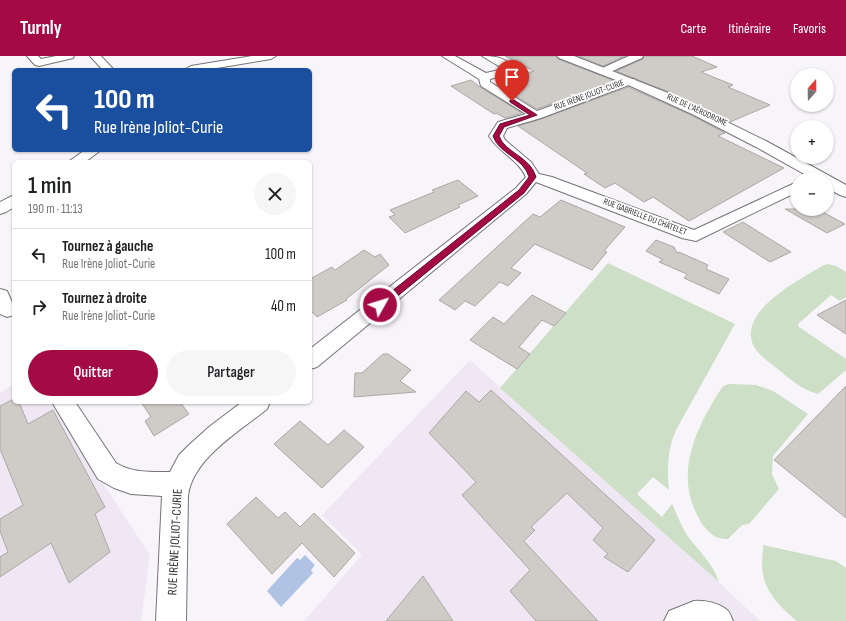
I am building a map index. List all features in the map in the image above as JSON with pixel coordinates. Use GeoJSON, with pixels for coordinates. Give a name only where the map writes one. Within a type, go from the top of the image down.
{"type":"FeatureCollection","features":[{"type":"Feature","properties":{"kind":"street"},"geometry":{"type":"LineString","coordinates":[[32,56],[39,63],[68,56]]}},
{"type":"Feature","properties":{"kind":"street"},"geometry":{"type":"LineString","coordinates":[[95,56],[106,68]]}},
{"type":"Feature","properties":{"kind":"street"},"geometry":{"type":"LineString","coordinates":[[191,68],[196,56]]}},
{"type":"Feature","properties":{"kind":"street"},"geometry":{"type":"LineString","coordinates":[[197,68],[271,56]]}},
{"type":"Feature","properties":{"kind":"street"},"geometry":{"type":"LineString","coordinates":[[447,56],[484,77],[503,73],[508,68],[506,65],[487,56]]}},
{"type":"Feature","properties":{"kind":"street","name":"RUE DE L'AÉRODROME"},"geometry":{"type":"LineString","coordinates":[[563,56],[630,80],[711,117],[808,172]]}},
{"type":"Feature","properties":{"kind":"street"},"geometry":{"type":"LineString","coordinates":[[604,71],[638,56]]}},
{"type":"Feature","properties":{"kind":"street"},"geometry":{"type":"LineString","coordinates":[[484,77],[486,84],[534,115]]}},
{"type":"Feature","properties":{"kind":"street","name":"RUE IRÈNE JOLIOT-CURIE"},"geometry":{"type":"LineString","coordinates":[[533,177],[531,171],[522,161],[498,142],[496,136],[502,125],[630,80]]}},
{"type":"Feature","properties":{"kind":"street"},"geometry":{"type":"LineString","coordinates":[[78,160],[91,152]]}},
{"type":"Feature","properties":{"kind":"street"},"geometry":{"type":"LineString","coordinates":[[312,359],[521,191],[533,177]]}},
{"type":"Feature","properties":{"kind":"street","name":"RUE GABRIELLE DU CHÂTELET"},"geometry":{"type":"LineString","coordinates":[[533,177],[547,180],[696,236],[790,189]]}},
{"type":"Feature","properties":{"kind":"street","name":"RUE DE L'AÉRODROME"},"geometry":{"type":"LineString","coordinates":[[834,186],[846,192]]}},
{"type":"Feature","properties":{"kind":"street"},"geometry":{"type":"LineString","coordinates":[[0,209],[12,201]]}},
{"type":"Feature","properties":{"kind":"street"},"geometry":{"type":"LineString","coordinates":[[64,404],[107,471],[115,477],[124,481],[177,484]]}},
{"type":"Feature","properties":{"kind":"street","name":"RUE IRÈNE JOLIOT-CURIE"},"geometry":{"type":"LineString","coordinates":[[171,621],[175,496],[177,484],[182,471],[192,458],[212,440],[257,404]]}},
{"type":"Feature","properties":{"kind":"street"},"geometry":{"type":"LineString","coordinates":[[679,621],[688,616],[700,614],[718,621]]}},
{"type":"Feature","properties":{"kind":"shaded area"},"geometry":{"type":"Polygon","coordinates":[[[470,360],[719,582],[760,621],[304,621],[362,555],[322,515],[470,360]]]}},
{"type":"Feature","properties":{"kind":"shaded area"},"geometry":{"type":"Polygon","coordinates":[[[12,385],[12,404],[51,404],[150,555],[141,621],[0,621],[0,393],[12,385]]]}},
{"type":"Feature","properties":{"kind":"green space"},"geometry":{"type":"Polygon","coordinates":[[[608,263],[735,324],[676,430],[668,460],[669,490],[653,477],[637,494],[662,517],[672,504],[685,531],[713,568],[719,582],[500,388],[608,263]]]}},
{"type":"Feature","properties":{"kind":"green space"},"geometry":{"type":"Polygon","coordinates":[[[827,264],[836,266],[846,272],[846,297],[840,301],[831,295],[798,324],[799,327],[846,359],[846,370],[818,394],[795,383],[761,356],[753,346],[751,330],[755,318],[775,297],[787,287],[827,264]]]}},
{"type":"Feature","properties":{"kind":"green space"},"geometry":{"type":"Polygon","coordinates":[[[729,384],[756,385],[773,391],[808,414],[773,456],[772,474],[779,489],[749,524],[742,525],[728,539],[724,539],[712,535],[701,522],[693,505],[688,487],[688,470],[691,452],[704,418],[723,386],[729,384]]]}},
{"type":"Feature","properties":{"kind":"green space"},"geometry":{"type":"Polygon","coordinates":[[[763,545],[836,561],[846,568],[846,621],[797,621],[786,611],[767,588],[762,567],[763,545]]]}},
{"type":"Feature","properties":{"kind":"water"},"geometry":{"type":"Polygon","coordinates":[[[305,555],[315,565],[311,570],[313,573],[281,607],[267,591],[297,558],[300,560],[305,555]]]}},
{"type":"Feature","properties":{"kind":"building"},"geometry":{"type":"Polygon","coordinates":[[[505,56],[556,56],[558,59],[615,81],[537,109],[501,87],[503,80],[534,71],[505,56]]]}},
{"type":"Feature","properties":{"kind":"building"},"geometry":{"type":"Polygon","coordinates":[[[578,56],[625,56],[603,66],[578,56]]]}},
{"type":"Feature","properties":{"kind":"building"},"geometry":{"type":"Polygon","coordinates":[[[644,56],[692,56],[717,67],[701,72],[733,85],[728,87],[770,105],[730,122],[669,92],[616,71],[643,59],[644,56]]]}},
{"type":"Feature","properties":{"kind":"building"},"geometry":{"type":"Polygon","coordinates":[[[471,80],[522,113],[505,118],[496,113],[494,114],[451,86],[471,80]]]}},
{"type":"Feature","properties":{"kind":"building"},"geometry":{"type":"Polygon","coordinates":[[[628,87],[691,115],[725,133],[718,136],[784,168],[689,221],[653,197],[644,202],[615,183],[605,188],[584,174],[587,173],[518,126],[628,87]]]}},
{"type":"Feature","properties":{"kind":"building"},"geometry":{"type":"Polygon","coordinates":[[[458,180],[478,196],[458,205],[460,207],[405,233],[389,217],[395,215],[390,210],[434,192],[432,190],[458,180]]]}},
{"type":"Feature","properties":{"kind":"building"},"geometry":{"type":"Polygon","coordinates":[[[561,200],[625,227],[604,251],[607,252],[592,270],[535,244],[511,268],[521,273],[508,286],[500,282],[475,306],[465,301],[455,310],[439,300],[533,214],[540,217],[561,200]]]}},
{"type":"Feature","properties":{"kind":"building"},"geometry":{"type":"Polygon","coordinates":[[[797,216],[830,216],[845,224],[827,233],[797,216]]]}},
{"type":"Feature","properties":{"kind":"building"},"geometry":{"type":"Polygon","coordinates":[[[743,222],[791,252],[770,262],[723,232],[743,222]]]}},
{"type":"Feature","properties":{"kind":"building"},"geometry":{"type":"Polygon","coordinates":[[[656,240],[674,247],[677,253],[679,252],[708,265],[706,269],[729,279],[719,294],[684,278],[687,274],[659,262],[663,260],[646,251],[656,240]]]}},
{"type":"Feature","properties":{"kind":"building"},"geometry":{"type":"Polygon","coordinates":[[[364,250],[375,257],[380,254],[389,265],[346,299],[347,300],[317,317],[312,312],[312,278],[332,267],[335,270],[364,250]]]}},
{"type":"Feature","properties":{"kind":"building"},"geometry":{"type":"Polygon","coordinates":[[[532,295],[566,313],[554,326],[542,320],[519,347],[530,354],[517,369],[470,340],[493,317],[504,324],[532,295]]]}},
{"type":"Feature","properties":{"kind":"building"},"geometry":{"type":"Polygon","coordinates":[[[846,300],[846,334],[817,315],[846,300]]]}},
{"type":"Feature","properties":{"kind":"building"},"geometry":{"type":"Polygon","coordinates":[[[383,354],[388,354],[411,370],[400,381],[416,392],[354,397],[355,373],[362,373],[383,354]]]}},
{"type":"Feature","properties":{"kind":"building"},"geometry":{"type":"Polygon","coordinates":[[[846,386],[846,518],[774,460],[846,386]]]}},
{"type":"Feature","properties":{"kind":"building"},"geometry":{"type":"Polygon","coordinates":[[[491,390],[655,540],[628,572],[604,557],[608,554],[593,540],[603,528],[567,493],[531,527],[535,530],[524,541],[598,621],[536,621],[510,591],[530,570],[462,495],[476,482],[429,433],[466,391],[479,402],[491,390]]]}},
{"type":"Feature","properties":{"kind":"building"},"geometry":{"type":"Polygon","coordinates":[[[12,400],[12,404],[20,404],[28,424],[53,410],[105,507],[95,514],[110,552],[69,583],[51,543],[0,577],[0,557],[8,552],[0,531],[0,519],[23,505],[0,449],[0,406],[12,400]]]}},
{"type":"Feature","properties":{"kind":"building"},"geometry":{"type":"Polygon","coordinates":[[[142,404],[182,404],[189,414],[154,436],[145,421],[151,417],[142,404]]]}},
{"type":"Feature","properties":{"kind":"building"},"geometry":{"type":"Polygon","coordinates":[[[300,421],[328,445],[344,430],[364,447],[322,488],[274,444],[300,421]]]}},
{"type":"Feature","properties":{"kind":"building"},"geometry":{"type":"Polygon","coordinates":[[[256,497],[278,518],[285,512],[300,527],[314,513],[355,553],[334,577],[302,543],[272,574],[227,524],[256,497]]]}},
{"type":"Feature","properties":{"kind":"building"},"geometry":{"type":"Polygon","coordinates":[[[423,576],[453,621],[386,621],[423,576]]]}},
{"type":"Feature","properties":{"kind":"route"},"geometry":{"type":"LineString","coordinates":[[380,305],[521,191],[533,177],[531,171],[522,161],[498,142],[496,136],[502,125],[534,115],[512,101]]}}]}
